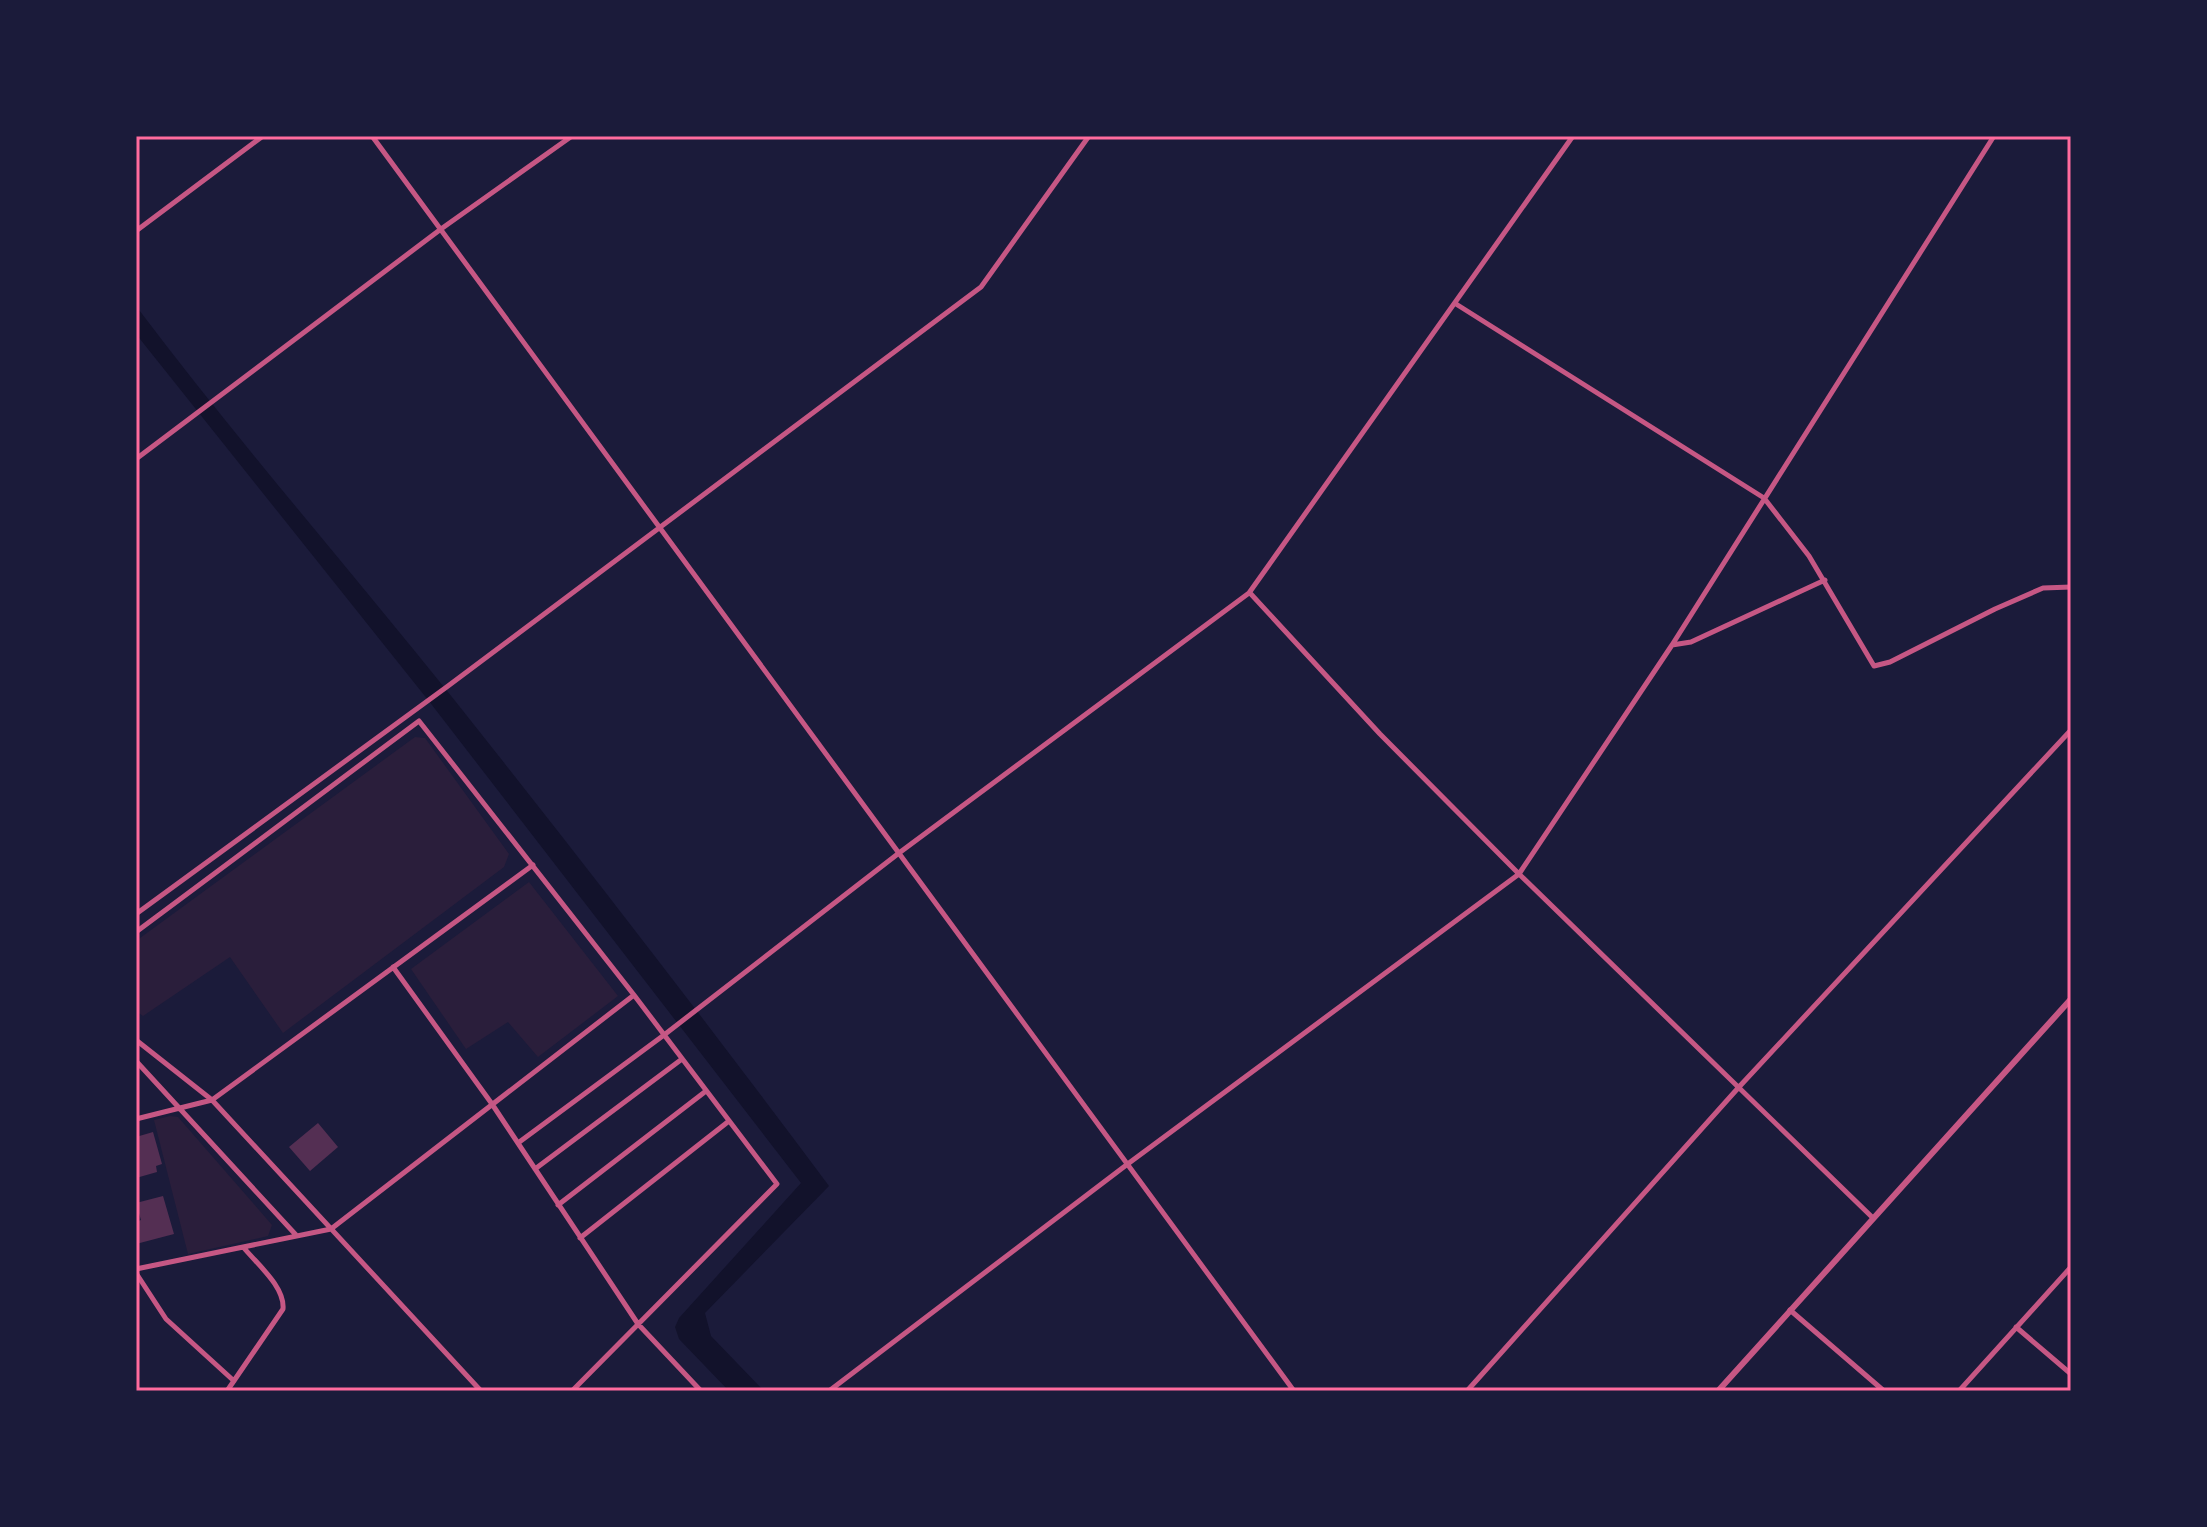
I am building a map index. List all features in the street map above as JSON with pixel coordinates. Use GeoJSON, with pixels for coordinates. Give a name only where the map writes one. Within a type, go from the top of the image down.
{"type":"FeatureCollection","features":[{"type":"Feature","properties":{"kind":"street"},"geometry":{"type":"LineString","coordinates":[[136,231],[263,136]]}},
{"type":"Feature","properties":{"kind":"street"},"geometry":{"type":"LineString","coordinates":[[372,136],[1294,1391]]}},
{"type":"Feature","properties":{"kind":"street"},"geometry":{"type":"LineString","coordinates":[[136,459],[441,229],[572,136]]}},
{"type":"Feature","properties":{"kind":"street"},"geometry":{"type":"LineString","coordinates":[[136,914],[448,686],[981,287],[1089,136]]}},
{"type":"Feature","properties":{"kind":"street"},"geometry":{"type":"LineString","coordinates":[[518,1143],[664,1035],[899,853],[1249,593],[1573,136]]}},
{"type":"Feature","properties":{"kind":"street"},"geometry":{"type":"LineString","coordinates":[[829,1391],[1129,1163],[1519,874],[1672,645],[1994,136]]}},
{"type":"Feature","properties":{"kind":"street"},"geometry":{"type":"LineString","coordinates":[[1456,304],[1764,498],[1825,580],[1874,666],[1890,662],[2043,588],[2071,587]]}},
{"type":"Feature","properties":{"kind":"street"},"geometry":{"type":"LineString","coordinates":[[1672,645],[1691,642],[1825,580]]}},
{"type":"Feature","properties":{"kind":"street"},"geometry":{"type":"LineString","coordinates":[[1249,593],[1380,734],[1519,874],[1873,1218]]}},
{"type":"Feature","properties":{"kind":"street"},"geometry":{"type":"LineString","coordinates":[[136,932],[419,721],[634,995],[777,1184],[572,1391]]}},
{"type":"Feature","properties":{"kind":"street"},"geometry":{"type":"LineString","coordinates":[[1467,1391],[1739,1087],[2071,730]]}},
{"type":"Feature","properties":{"kind":"street"},"geometry":{"type":"LineString","coordinates":[[136,1119],[212,1100],[533,865]]}},
{"type":"Feature","properties":{"kind":"street"},"geometry":{"type":"LineString","coordinates":[[393,967],[492,1104],[638,1324],[701,1391]]}},
{"type":"Feature","properties":{"kind":"street"},"geometry":{"type":"LineString","coordinates":[[234,1381],[166,1319],[136,1271],[331,1229],[634,995]]}},
{"type":"Feature","properties":{"kind":"street"},"geometry":{"type":"LineString","coordinates":[[1718,1391],[2071,999]]}},
{"type":"Feature","properties":{"kind":"street"},"geometry":{"type":"LineString","coordinates":[[136,1040],[212,1100],[481,1391]]}},
{"type":"Feature","properties":{"kind":"street"},"geometry":{"type":"LineString","coordinates":[[535,1169],[682,1059]]}},
{"type":"Feature","properties":{"kind":"street"},"geometry":{"type":"LineString","coordinates":[[136,1061],[297,1235]]}},
{"type":"Feature","properties":{"kind":"street"},"geometry":{"type":"LineString","coordinates":[[558,1205],[706,1091]]}},
{"type":"Feature","properties":{"kind":"street"},"geometry":{"type":"LineString","coordinates":[[580,1238],[729,1121]]}},
{"type":"Feature","properties":{"kind":"street"},"geometry":{"type":"LineString","coordinates":[[227,1391],[284,1304],[276,1286],[244,1248]]}},
{"type":"Feature","properties":{"kind":"street"},"geometry":{"type":"LineString","coordinates":[[1959,1391],[2071,1267]]}},
{"type":"Feature","properties":{"kind":"street"},"geometry":{"type":"LineString","coordinates":[[1790,1310],[1884,1391]]}},
{"type":"Feature","properties":{"kind":"street"},"geometry":{"type":"LineString","coordinates":[[2016,1327],[2071,1374]]}},
{"type":"Feature","properties":{"kind":"shaded area"},"geometry":{"type":"Polygon","coordinates":[[[136,306],[500,757],[829,1186],[705,1313],[711,1336],[764,1391],[729,1391],[679,1339],[675,1327],[679,1318],[801,1183],[432,705],[136,334],[136,306]]]}},
{"type":"Feature","properties":{"kind":"shaded area"},"geometry":{"type":"Polygon","coordinates":[[[415,737],[425,738],[509,854],[504,867],[283,1033],[230,957],[143,1016],[136,1011],[136,941],[415,737]]]}},
{"type":"Feature","properties":{"kind":"shaded area"},"geometry":{"type":"Polygon","coordinates":[[[529,882],[618,996],[538,1057],[508,1022],[466,1049],[411,969],[529,882]]]}},
{"type":"Feature","properties":{"kind":"shaded area"},"geometry":{"type":"Polygon","coordinates":[[[178,1117],[272,1225],[268,1236],[188,1254],[154,1120],[178,1117]]]}},
{"type":"Feature","properties":{"kind":"building"},"geometry":{"type":"Polygon","coordinates":[[[318,1123],[338,1147],[310,1171],[289,1147],[318,1123]]]}},
{"type":"Feature","properties":{"kind":"building"},"geometry":{"type":"Polygon","coordinates":[[[153,1132],[162,1164],[156,1166],[157,1172],[136,1178],[136,1137],[153,1132]]]}},
{"type":"Feature","properties":{"kind":"building"},"geometry":{"type":"Polygon","coordinates":[[[163,1196],[174,1234],[136,1244],[136,1222],[141,1220],[136,1203],[163,1196]]]}}]}
